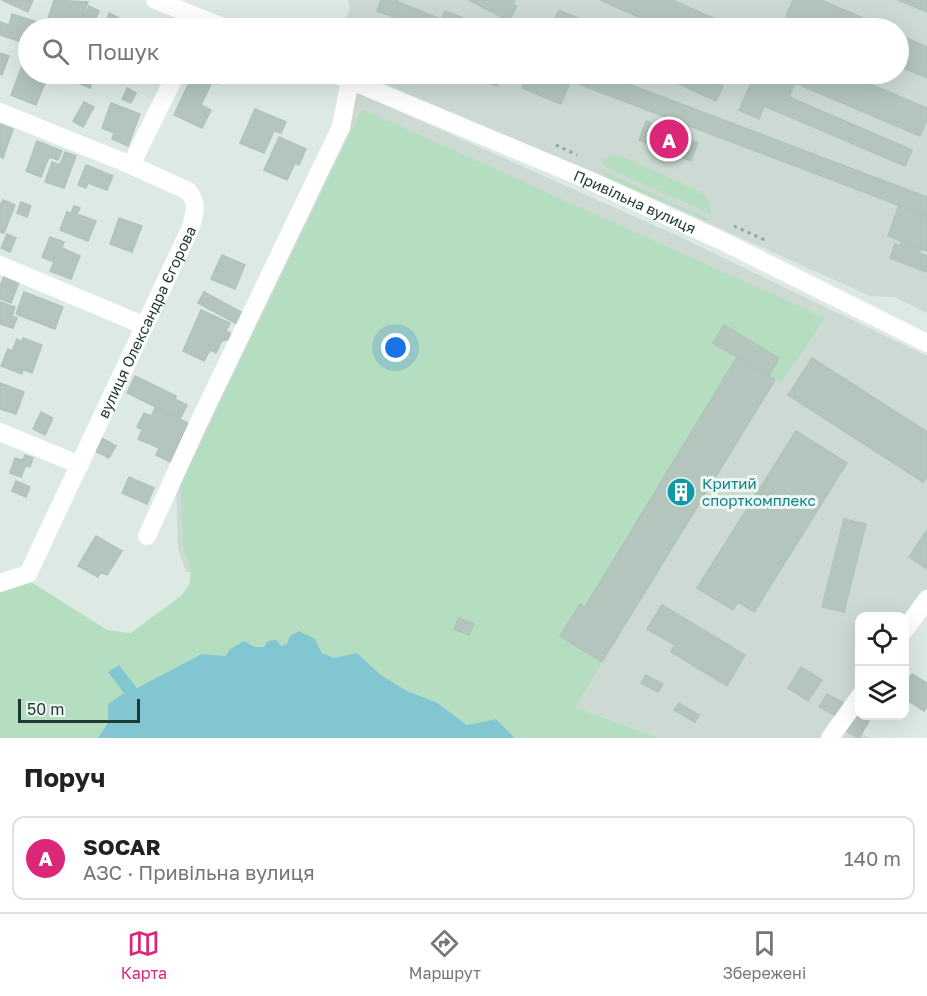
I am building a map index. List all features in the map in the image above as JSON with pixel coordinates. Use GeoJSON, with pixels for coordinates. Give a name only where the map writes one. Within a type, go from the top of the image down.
{"type":"FeatureCollection","features":[{"type":"Feature","properties":{"kind":"street"},"geometry":{"type":"LineString","coordinates":[[155,0],[194,15]]}},
{"type":"Feature","properties":{"kind":"street"},"geometry":{"type":"LineString","coordinates":[[131,165],[171,84]]}},
{"type":"Feature","properties":{"kind":"street"},"geometry":{"type":"LineString","coordinates":[[147,536],[200,420],[341,127],[342,84]]}},
{"type":"Feature","properties":{"kind":"street","name":"Привільна вулиця"},"geometry":{"type":"LineString","coordinates":[[359,84],[586,179],[689,226],[927,343]]}},
{"type":"Feature","properties":{"kind":"street","name":"вулиця Олександра Єгорова"},"geometry":{"type":"LineString","coordinates":[[0,112],[131,165],[188,191],[194,198],[196,208],[191,227],[28,574],[0,583]]}},
{"type":"Feature","properties":{"kind":"street"},"geometry":{"type":"LineString","coordinates":[[0,265],[143,325]]}},
{"type":"Feature","properties":{"kind":"street"},"geometry":{"type":"LineString","coordinates":[[0,432],[80,465]]}},
{"type":"Feature","properties":{"kind":"street"},"geometry":{"type":"LineString","coordinates":[[909,625],[927,599]]}},
{"type":"Feature","properties":{"kind":"street"},"geometry":{"type":"LineString","coordinates":[[830,738],[855,703]]}},
{"type":"Feature","properties":{"kind":"shaded area"},"geometry":{"type":"Polygon","coordinates":[[[348,0],[927,0],[927,313],[894,297],[870,296],[608,178],[385,84],[909,84],[909,18],[346,18],[350,9],[348,0]]]}},
{"type":"Feature","properties":{"kind":"shaded area"},"geometry":{"type":"Polygon","coordinates":[[[354,93],[676,235],[927,356],[927,588],[909,613],[855,612],[855,689],[845,704],[855,711],[855,720],[869,721],[861,733],[869,738],[659,738],[575,707],[251,576],[186,572],[178,548],[176,481],[354,93]]]}},
{"type":"Feature","properties":{"kind":"green space"},"geometry":{"type":"Polygon","coordinates":[[[362,109],[825,318],[781,383],[775,380],[575,707],[659,738],[515,738],[496,719],[467,725],[436,702],[407,691],[381,675],[357,653],[334,659],[322,654],[319,646],[287,644],[281,646],[268,641],[264,647],[256,647],[250,643],[226,656],[200,654],[137,688],[118,665],[124,693],[98,738],[0,738],[0,578],[31,582],[107,630],[131,633],[182,595],[189,585],[191,572],[183,545],[181,484],[362,109]]]}},
{"type":"Feature","properties":{"kind":"green space"},"geometry":{"type":"Polygon","coordinates":[[[611,155],[619,155],[701,192],[709,201],[711,214],[603,166],[603,161],[611,155]]]}},
{"type":"Feature","properties":{"kind":"green space"},"geometry":{"type":"Polygon","coordinates":[[[603,171],[711,220],[706,220],[608,178],[603,171]]]}},
{"type":"Feature","properties":{"kind":"water"},"geometry":{"type":"Polygon","coordinates":[[[299,631],[315,639],[322,653],[334,658],[357,653],[381,675],[407,691],[436,702],[467,725],[496,719],[515,738],[98,738],[108,722],[108,704],[124,693],[108,672],[119,665],[137,688],[201,654],[226,656],[229,650],[244,641],[256,647],[264,647],[268,641],[276,640],[281,646],[287,644],[290,636],[299,631]]]}},
{"type":"Feature","properties":{"kind":"building"},"geometry":{"type":"Polygon","coordinates":[[[2,0],[33,0],[28,12],[2,0]]]}},
{"type":"Feature","properties":{"kind":"building"},"geometry":{"type":"Polygon","coordinates":[[[54,0],[88,2],[82,18],[48,18],[54,0]]]}},
{"type":"Feature","properties":{"kind":"building"},"geometry":{"type":"Polygon","coordinates":[[[381,0],[398,0],[398,2],[438,18],[396,18],[377,11],[381,0]]]}},
{"type":"Feature","properties":{"kind":"building"},"geometry":{"type":"Polygon","coordinates":[[[469,0],[515,0],[513,4],[517,6],[511,18],[503,18],[469,0]]]}},
{"type":"Feature","properties":{"kind":"building"},"geometry":{"type":"Polygon","coordinates":[[[600,0],[672,0],[713,18],[641,18],[600,0]]]}},
{"type":"Feature","properties":{"kind":"building"},"geometry":{"type":"Polygon","coordinates":[[[793,0],[821,0],[863,18],[791,18],[786,16],[793,0]]]}},
{"type":"Feature","properties":{"kind":"building"},"geometry":{"type":"Polygon","coordinates":[[[898,0],[927,0],[927,12],[898,0]]]}},
{"type":"Feature","properties":{"kind":"building"},"geometry":{"type":"Polygon","coordinates":[[[89,6],[99,11],[96,18],[84,18],[89,6]]]}},
{"type":"Feature","properties":{"kind":"building"},"geometry":{"type":"Polygon","coordinates":[[[559,10],[577,18],[555,18],[559,10]]]}},
{"type":"Feature","properties":{"kind":"building"},"geometry":{"type":"Polygon","coordinates":[[[445,11],[463,18],[442,18],[445,11]]]}},
{"type":"Feature","properties":{"kind":"building"},"geometry":{"type":"Polygon","coordinates":[[[109,13],[119,18],[107,18],[109,13]]]}},
{"type":"Feature","properties":{"kind":"building"},"geometry":{"type":"Polygon","coordinates":[[[12,14],[24,18],[18,18],[18,41],[0,35],[0,22],[9,25],[12,14]]]}},
{"type":"Feature","properties":{"kind":"building"},"geometry":{"type":"Polygon","coordinates":[[[909,39],[927,47],[927,78],[909,71],[909,39]]]}},
{"type":"Feature","properties":{"kind":"building"},"geometry":{"type":"Polygon","coordinates":[[[0,53],[9,56],[2,75],[0,74],[0,53]]]}},
{"type":"Feature","properties":{"kind":"building"},"geometry":{"type":"Polygon","coordinates":[[[18,77],[18,84],[45,84],[36,105],[11,95],[18,77]]]}},
{"type":"Feature","properties":{"kind":"building"},"geometry":{"type":"Polygon","coordinates":[[[188,84],[211,84],[201,105],[211,110],[202,128],[174,115],[188,84]]]}},
{"type":"Feature","properties":{"kind":"building"},"geometry":{"type":"Polygon","coordinates":[[[524,84],[569,85],[561,104],[522,88],[524,84]]]}},
{"type":"Feature","properties":{"kind":"building"},"geometry":{"type":"Polygon","coordinates":[[[578,84],[628,84],[927,197],[927,216],[578,84]]]}},
{"type":"Feature","properties":{"kind":"building"},"geometry":{"type":"Polygon","coordinates":[[[679,84],[719,84],[723,86],[716,101],[679,84]]]}},
{"type":"Feature","properties":{"kind":"building"},"geometry":{"type":"Polygon","coordinates":[[[751,84],[795,84],[789,97],[912,150],[905,166],[764,106],[759,119],[739,110],[751,84]]]}},
{"type":"Feature","properties":{"kind":"building"},"geometry":{"type":"Polygon","coordinates":[[[797,84],[871,84],[927,108],[927,120],[920,136],[797,84]]]}},
{"type":"Feature","properties":{"kind":"building"},"geometry":{"type":"Polygon","coordinates":[[[127,88],[136,93],[131,103],[122,99],[127,88]]]}},
{"type":"Feature","properties":{"kind":"building"},"geometry":{"type":"Polygon","coordinates":[[[84,102],[94,107],[83,127],[73,121],[84,102]]]}},
{"type":"Feature","properties":{"kind":"building"},"geometry":{"type":"Polygon","coordinates":[[[111,103],[140,114],[128,146],[112,139],[114,133],[102,128],[111,103]]]}},
{"type":"Feature","properties":{"kind":"building"},"geometry":{"type":"Polygon","coordinates":[[[255,109],[286,122],[281,133],[274,131],[264,153],[240,143],[255,109]]]}},
{"type":"Feature","properties":{"kind":"building"},"geometry":{"type":"Polygon","coordinates":[[[646,121],[685,137],[677,155],[639,140],[646,121]]]}},
{"type":"Feature","properties":{"kind":"building"},"geometry":{"type":"Polygon","coordinates":[[[0,124],[13,129],[3,158],[0,156],[0,124]]]}},
{"type":"Feature","properties":{"kind":"building"},"geometry":{"type":"Polygon","coordinates":[[[279,137],[306,149],[299,165],[295,163],[287,180],[264,170],[279,137]]]}},
{"type":"Feature","properties":{"kind":"building"},"geometry":{"type":"Polygon","coordinates":[[[685,137],[698,143],[691,161],[677,155],[685,137]]]}},
{"type":"Feature","properties":{"kind":"building"},"geometry":{"type":"Polygon","coordinates":[[[37,141],[62,151],[58,160],[49,157],[41,177],[26,171],[37,141]]]}},
{"type":"Feature","properties":{"kind":"building"},"geometry":{"type":"Polygon","coordinates":[[[65,152],[76,156],[64,188],[45,182],[52,162],[60,165],[65,152]]]}},
{"type":"Feature","properties":{"kind":"building"},"geometry":{"type":"Polygon","coordinates":[[[86,165],[113,176],[107,190],[88,183],[86,188],[78,185],[86,165]]]}},
{"type":"Feature","properties":{"kind":"building"},"geometry":{"type":"Polygon","coordinates":[[[3,200],[15,205],[4,233],[0,232],[0,205],[3,200]]]}},
{"type":"Feature","properties":{"kind":"building"},"geometry":{"type":"Polygon","coordinates":[[[21,202],[31,206],[27,217],[17,213],[21,202]]]}},
{"type":"Feature","properties":{"kind":"building"},"geometry":{"type":"Polygon","coordinates":[[[899,205],[927,216],[927,251],[888,236],[899,205]]]}},
{"type":"Feature","properties":{"kind":"building"},"geometry":{"type":"Polygon","coordinates":[[[74,206],[80,208],[77,214],[96,221],[88,241],[60,230],[67,212],[71,213],[74,206]]]}},
{"type":"Feature","properties":{"kind":"building"},"geometry":{"type":"Polygon","coordinates":[[[119,218],[142,226],[132,252],[110,244],[119,218]]]}},
{"type":"Feature","properties":{"kind":"building"},"geometry":{"type":"Polygon","coordinates":[[[7,234],[16,238],[10,252],[1,248],[7,234]]]}},
{"type":"Feature","properties":{"kind":"building"},"geometry":{"type":"Polygon","coordinates":[[[50,237],[64,242],[62,248],[80,256],[71,279],[50,271],[54,262],[42,257],[50,237]]]}},
{"type":"Feature","properties":{"kind":"building"},"geometry":{"type":"Polygon","coordinates":[[[902,241],[921,249],[919,253],[927,256],[926,272],[890,258],[895,244],[900,245],[902,241]]]}},
{"type":"Feature","properties":{"kind":"building"},"geometry":{"type":"Polygon","coordinates":[[[222,255],[245,265],[235,289],[211,279],[222,255]]]}},
{"type":"Feature","properties":{"kind":"building"},"geometry":{"type":"Polygon","coordinates":[[[4,276],[19,282],[11,303],[0,299],[0,287],[4,276]]]}},
{"type":"Feature","properties":{"kind":"building"},"geometry":{"type":"Polygon","coordinates":[[[24,292],[63,307],[55,329],[16,314],[24,292]]]}},
{"type":"Feature","properties":{"kind":"building"},"geometry":{"type":"Polygon","coordinates":[[[204,292],[243,313],[237,324],[198,303],[204,292]]]}},
{"type":"Feature","properties":{"kind":"building"},"geometry":{"type":"Polygon","coordinates":[[[0,302],[15,307],[12,316],[17,318],[13,328],[0,324],[0,302]]]}},
{"type":"Feature","properties":{"kind":"building"},"geometry":{"type":"Polygon","coordinates":[[[201,310],[230,323],[226,331],[230,333],[230,339],[222,341],[216,353],[210,350],[204,361],[183,351],[201,310]]]}},
{"type":"Feature","properties":{"kind":"building"},"geometry":{"type":"Polygon","coordinates":[[[724,325],[779,358],[769,376],[713,343],[724,325]]]}},
{"type":"Feature","properties":{"kind":"building"},"geometry":{"type":"Polygon","coordinates":[[[23,338],[42,345],[32,373],[23,369],[22,374],[1,366],[8,349],[12,351],[17,339],[22,342],[23,338]]]}},
{"type":"Feature","properties":{"kind":"building","name":"Критий спорткомплекс"},"geometry":{"type":"Polygon","coordinates":[[[737,357],[775,380],[602,662],[560,636],[580,604],[585,607],[737,357]]]}},
{"type":"Feature","properties":{"kind":"building"},"geometry":{"type":"Polygon","coordinates":[[[812,358],[927,432],[927,477],[923,482],[788,395],[812,358]]]}},
{"type":"Feature","properties":{"kind":"building"},"geometry":{"type":"Polygon","coordinates":[[[135,376],[176,396],[175,399],[187,405],[180,419],[127,393],[135,376]]]}},
{"type":"Feature","properties":{"kind":"building"},"geometry":{"type":"Polygon","coordinates":[[[0,383],[24,392],[16,414],[0,409],[0,383]]]}},
{"type":"Feature","properties":{"kind":"building"},"geometry":{"type":"Polygon","coordinates":[[[155,408],[188,423],[170,462],[156,455],[159,448],[138,439],[142,430],[137,427],[144,413],[151,416],[155,408]]]}},
{"type":"Feature","properties":{"kind":"building"},"geometry":{"type":"Polygon","coordinates":[[[41,412],[53,418],[45,435],[33,429],[41,412]]]}},
{"type":"Feature","properties":{"kind":"building"},"geometry":{"type":"Polygon","coordinates":[[[796,431],[847,463],[754,612],[738,602],[733,610],[697,588],[796,431]]]}},
{"type":"Feature","properties":{"kind":"building"},"geometry":{"type":"Polygon","coordinates":[[[100,437],[116,446],[109,458],[93,450],[100,437]]]}},
{"type":"Feature","properties":{"kind":"building"},"geometry":{"type":"Polygon","coordinates":[[[25,455],[33,458],[30,467],[26,465],[21,477],[10,473],[15,458],[23,460],[25,455]]]}},
{"type":"Feature","properties":{"kind":"building"},"geometry":{"type":"Polygon","coordinates":[[[129,477],[154,488],[147,504],[122,493],[129,477]]]}},
{"type":"Feature","properties":{"kind":"building"},"geometry":{"type":"Polygon","coordinates":[[[16,481],[30,487],[26,497],[12,491],[16,481]]]}},
{"type":"Feature","properties":{"kind":"building"},"geometry":{"type":"Polygon","coordinates":[[[844,519],[866,524],[844,612],[822,607],[844,519]]]}},
{"type":"Feature","properties":{"kind":"building"},"geometry":{"type":"Polygon","coordinates":[[[927,530],[927,569],[909,557],[927,530]]]}},
{"type":"Feature","properties":{"kind":"building"},"geometry":{"type":"Polygon","coordinates":[[[96,536],[122,551],[107,575],[101,572],[98,577],[78,566],[96,536]]]}},
{"type":"Feature","properties":{"kind":"building"},"geometry":{"type":"Polygon","coordinates":[[[662,605],[745,655],[727,686],[671,652],[675,645],[647,629],[662,605]]]}},
{"type":"Feature","properties":{"kind":"building"},"geometry":{"type":"Polygon","coordinates":[[[459,618],[474,624],[469,635],[454,629],[459,618]]]}},
{"type":"Feature","properties":{"kind":"building"},"geometry":{"type":"Polygon","coordinates":[[[801,667],[822,680],[808,701],[788,688],[801,667]]]}},
{"type":"Feature","properties":{"kind":"building"},"geometry":{"type":"Polygon","coordinates":[[[912,674],[927,683],[927,707],[924,711],[909,701],[909,678],[912,674]]]}},
{"type":"Feature","properties":{"kind":"building"},"geometry":{"type":"Polygon","coordinates":[[[646,675],[663,684],[658,692],[641,683],[646,675]]]}},
{"type":"Feature","properties":{"kind":"building"},"geometry":{"type":"Polygon","coordinates":[[[827,694],[844,703],[836,716],[819,707],[827,694]]]}},
{"type":"Feature","properties":{"kind":"building"},"geometry":{"type":"Polygon","coordinates":[[[679,703],[699,715],[695,722],[674,710],[679,703]]]}},
{"type":"Feature","properties":{"kind":"building"},"geometry":{"type":"Polygon","coordinates":[[[854,713],[855,720],[869,721],[859,738],[844,730],[854,713]]]}},
{"type":"Feature","properties":{"kind":"place","name":"SOCAR"},"geometry":{"type":"Point","coordinates":[669,139]}},
{"type":"Feature","properties":{"kind":"place","name":"Критий спорткомплекс"},"geometry":{"type":"Point","coordinates":[681,492]}}]}
